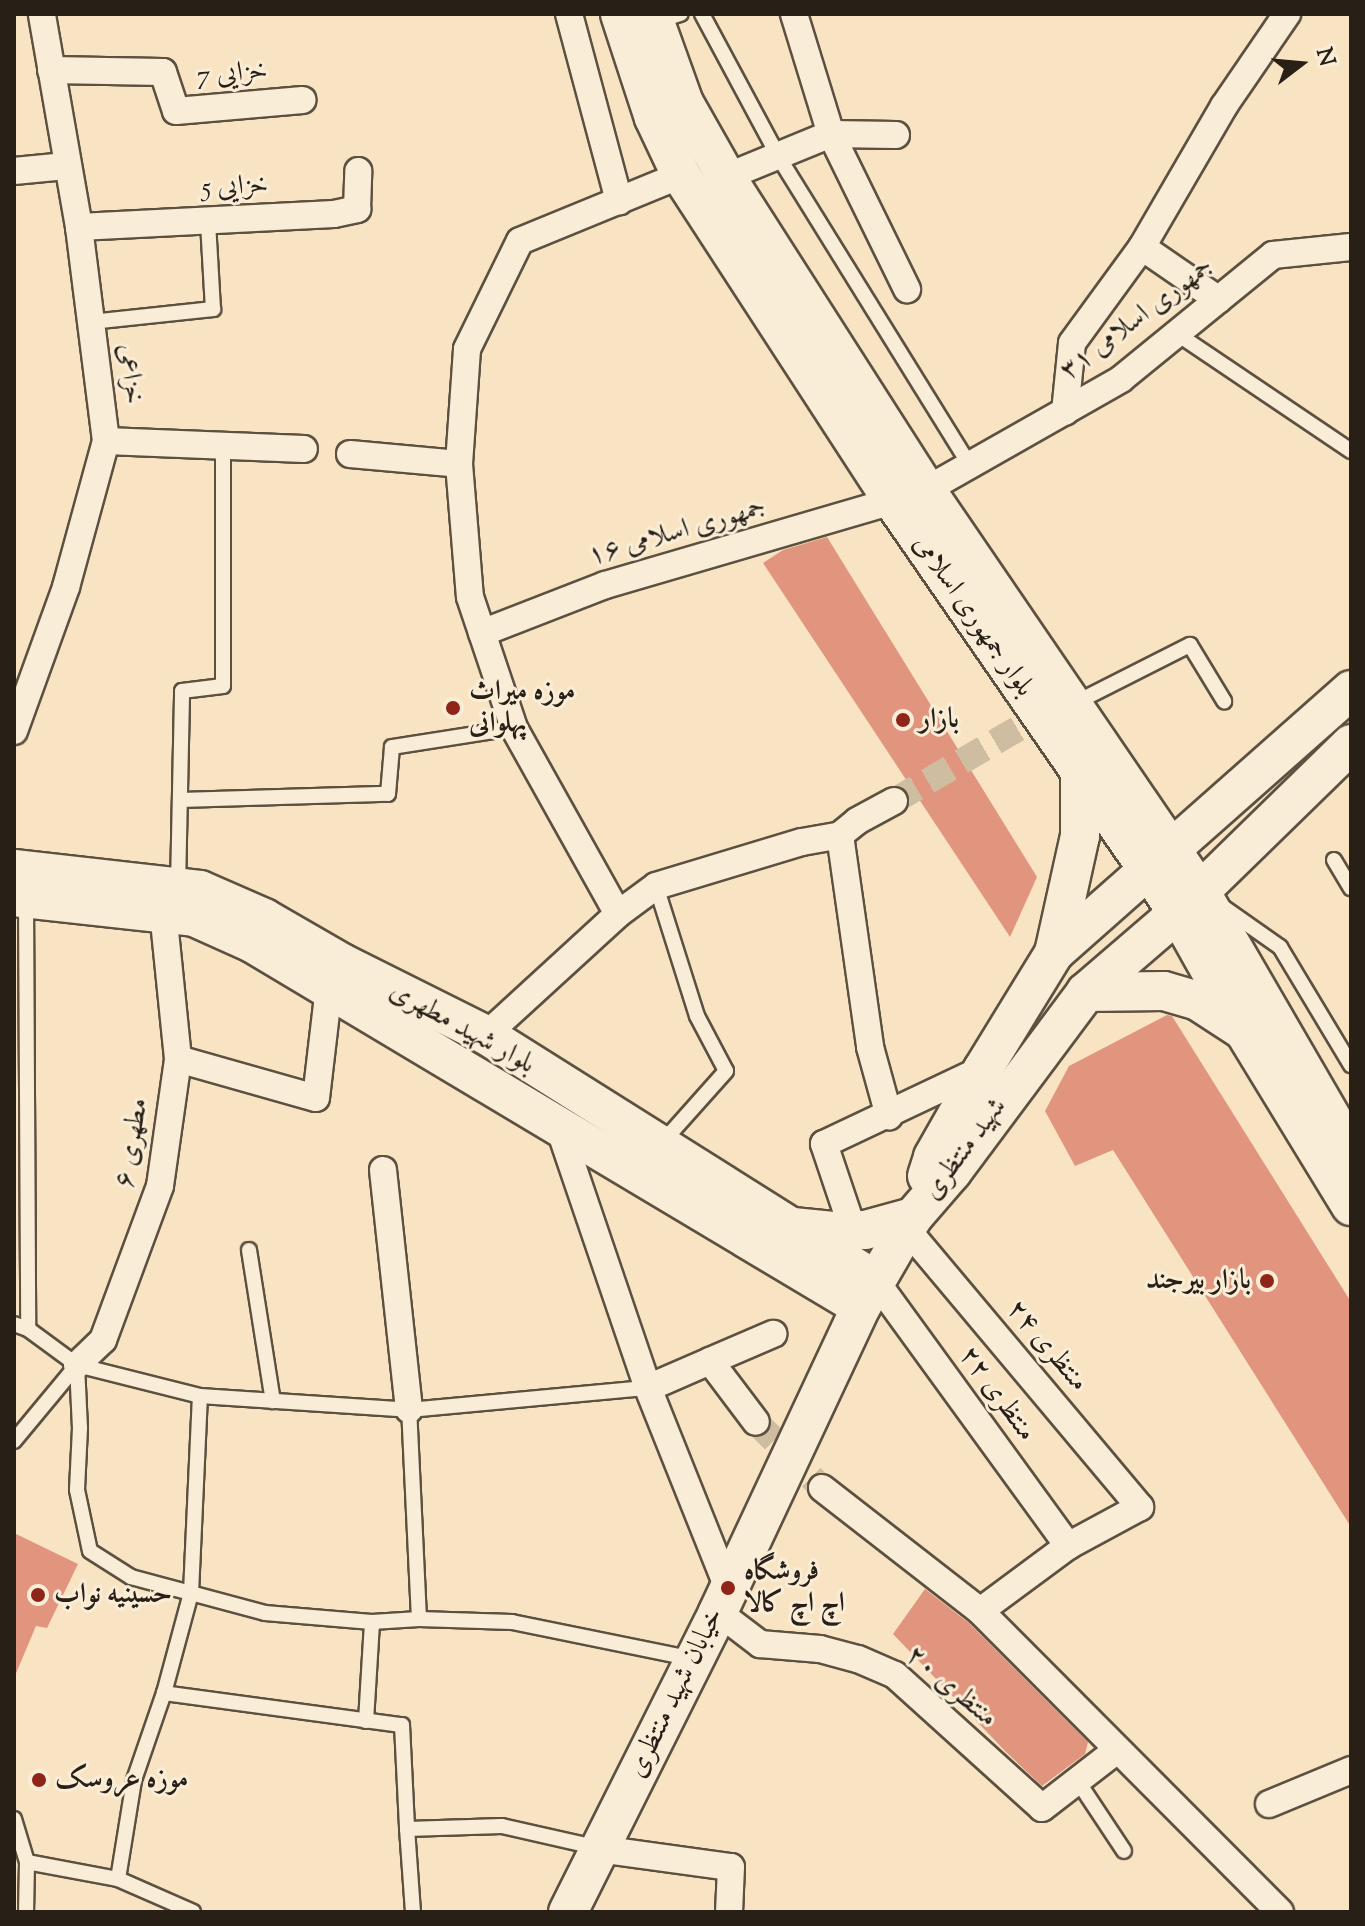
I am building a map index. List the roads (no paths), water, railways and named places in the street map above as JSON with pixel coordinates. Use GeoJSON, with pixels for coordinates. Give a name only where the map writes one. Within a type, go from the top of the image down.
{"type":"FeatureCollection","features":[{"type":"Feature","properties":{"kind":"main road","name":"بلوار جمهوری اسلامی"},"geometry":{"type":"LineString","coordinates":[[652,16],[654,118],[681,175],[910,496],[1074,704],[1162,861],[1351,1151]]}},
{"type":"Feature","properties":{"kind":"main road","name":"بلوار جمهوری اسلامی"},"geometry":{"type":"LineString","coordinates":[[652,16],[684,103],[910,496],[1080,774],[1162,861]]}},
{"type":"Feature","properties":{"kind":"main road","name":"شهید منتظری"},"geometry":{"type":"LineString","coordinates":[[909,1222],[933,1157],[1054,953],[1162,861],[1268,760],[1351,690]]}},
{"type":"Feature","properties":{"kind":"main road","name":"شهید منتظری"},"geometry":{"type":"LineString","coordinates":[[909,1222],[952,1172],[1086,992],[1189,902],[1351,744]]}},
{"type":"Feature","properties":{"kind":"main road"},"geometry":{"type":"LineString","coordinates":[[1054,953],[1080,836],[1080,774]]}},
{"type":"Feature","properties":{"kind":"main road","name":"بلوار شهید مطهری"},"geometry":{"type":"LineString","coordinates":[[18,888],[171,900],[200,890],[264,918],[342,963],[486,1035],[788,1226],[868,1293]]}},
{"type":"Feature","properties":{"kind":"main road","name":"بلوار شهید مطهری"},"geometry":{"type":"LineString","coordinates":[[171,900],[194,917],[252,943],[329,987],[558,1124],[868,1293]]}},
{"type":"Feature","properties":{"kind":"main road","name":"بلوار جمهوری اسلامی"},"geometry":{"type":"LineString","coordinates":[[1189,902],[1244,1031],[1351,1206]]}},
{"type":"Feature","properties":{"kind":"main road"},"geometry":{"type":"LineString","coordinates":[[1086,992],[1164,991],[1198,1001],[1244,1031]]}},
{"type":"Feature","properties":{"kind":"main road"},"geometry":{"type":"LineString","coordinates":[[788,1226],[853,1230],[909,1222]]}},
{"type":"Feature","properties":{"kind":"main road","name":"خیابان شهید منتظری"},"geometry":{"type":"LineString","coordinates":[[568,1912],[723,1600],[868,1293],[909,1222]]}},
{"type":"Feature","properties":{"kind":"street","name":"خزاعی"},"geometry":{"type":"LineString","coordinates":[[14,731],[66,587],[106,441],[79,227],[42,14]]}},
{"type":"Feature","properties":{"kind":"street"},"geometry":{"type":"LineString","coordinates":[[569,14],[619,201]]}},
{"type":"Feature","properties":{"kind":"street"},"geometry":{"type":"LineString","coordinates":[[794,14],[831,134],[907,289]]}},
{"type":"Feature","properties":{"kind":"street"},"geometry":{"type":"LineString","coordinates":[[1065,412],[1072,343],[1142,247],[1224,106],[1287,14]]}},
{"type":"Feature","properties":{"kind":"street","name":"خزایی 7"},"geometry":{"type":"LineString","coordinates":[[51,70],[163,72],[176,111],[303,100]]}},
{"type":"Feature","properties":{"kind":"street"},"geometry":{"type":"LineString","coordinates":[[726,177],[831,134],[896,135]]}},
{"type":"Feature","properties":{"kind":"street"},"geometry":{"type":"LineString","coordinates":[[14,171],[66,166]]}},
{"type":"Feature","properties":{"kind":"street","name":"خزایی 5"},"geometry":{"type":"LineString","coordinates":[[79,227],[334,214],[357,209],[358,171]]}},
{"type":"Feature","properties":{"kind":"street"},"geometry":{"type":"LineString","coordinates":[[618,914],[514,728],[470,597],[459,464],[467,349],[520,241],[681,175]]}},
{"type":"Feature","properties":{"kind":"street"},"geometry":{"type":"LineString","coordinates":[[1142,247],[1219,300]]}},
{"type":"Feature","properties":{"kind":"street","name":"جمهوری اسلامی ۳۱"},"geometry":{"type":"LineString","coordinates":[[910,496],[970,466],[1121,379],[1273,255],[1351,247]]}},
{"type":"Feature","properties":{"kind":"street"},"geometry":{"type":"LineString","coordinates":[[106,441],[304,449]]}},
{"type":"Feature","properties":{"kind":"street"},"geometry":{"type":"LineString","coordinates":[[350,454],[459,464]]}},
{"type":"Feature","properties":{"kind":"street","name":"جمهوری اسلامی ۱۶"},"geometry":{"type":"LineString","coordinates":[[482,633],[605,585],[910,496]]}},
{"type":"Feature","properties":{"kind":"street"},"geometry":{"type":"LineString","coordinates":[[486,1035],[618,914],[656,886],[802,842],[840,835],[857,821],[894,801]]}},
{"type":"Feature","properties":{"kind":"street"},"geometry":{"type":"LineString","coordinates":[[840,835],[870,1047],[889,1116]]}},
{"type":"Feature","properties":{"kind":"street","name":"مطهری ۶"},"geometry":{"type":"LineString","coordinates":[[77,1365],[103,1340],[160,1186],[178,1059],[171,900]]}},
{"type":"Feature","properties":{"kind":"street"},"geometry":{"type":"LineString","coordinates":[[178,1059],[316,1098],[329,987]]}},
{"type":"Feature","properties":{"kind":"street"},"geometry":{"type":"LineString","coordinates":[[853,1230],[824,1144],[889,1116],[983,1069]]}},
{"type":"Feature","properties":{"kind":"street"},"geometry":{"type":"LineString","coordinates":[[558,1124],[723,1600]]}},
{"type":"Feature","properties":{"kind":"street"},"geometry":{"type":"LineString","coordinates":[[383,1170],[409,1410]]}},
{"type":"Feature","properties":{"kind":"street","name":"منتظری ۲۴"},"geometry":{"type":"LineString","coordinates":[[909,1222],[1140,1507],[1068,1546]]}},
{"type":"Feature","properties":{"kind":"street","name":"منتظری ۲۲"},"geometry":{"type":"LineString","coordinates":[[868,1293],[1068,1546]]}},
{"type":"Feature","properties":{"kind":"street"},"geometry":{"type":"LineString","coordinates":[[648,1388],[773,1334]]}},
{"type":"Feature","properties":{"kind":"street"},"geometry":{"type":"LineString","coordinates":[[710,1361],[756,1422]]}},
{"type":"Feature","properties":{"kind":"street"},"geometry":{"type":"LineString","coordinates":[[822,1488],[980,1611],[1280,1912]]}},
{"type":"Feature","properties":{"kind":"street"},"geometry":{"type":"LineString","coordinates":[[980,1611],[1068,1546]]}},
{"type":"Feature","properties":{"kind":"street","name":"منتظری ۲۰"},"geometry":{"type":"LineString","coordinates":[[723,1600],[760,1644],[820,1649],[858,1659],[895,1675],[1042,1808],[1117,1750]]}},
{"type":"Feature","properties":{"kind":"street"},"geometry":{"type":"LineString","coordinates":[[1269,1804],[1351,1770]]}},
{"type":"Feature","properties":{"kind":"street"},"geometry":{"type":"LineString","coordinates":[[599,1849],[731,1867],[729,1912]]}},
{"type":"Feature","properties":{"kind":"lane"},"geometry":{"type":"LineString","coordinates":[[702,14],[778,156],[970,466]]}},
{"type":"Feature","properties":{"kind":"lane"},"geometry":{"type":"LineString","coordinates":[[91,322],[213,309],[208,221]]}},
{"type":"Feature","properties":{"kind":"lane"},"geometry":{"type":"LineString","coordinates":[[1176,333],[1351,451]]}},
{"type":"Feature","properties":{"kind":"lane"},"geometry":{"type":"LineString","coordinates":[[171,900],[180,800],[182,691],[223,686],[223,444]]}},
{"type":"Feature","properties":{"kind":"lane"},"geometry":{"type":"LineString","coordinates":[[1074,704],[1190,645],[1224,701]]}},
{"type":"Feature","properties":{"kind":"lane"},"geometry":{"type":"LineString","coordinates":[[180,800],[388,794],[392,747],[514,728]]}},
{"type":"Feature","properties":{"kind":"lane"},"geometry":{"type":"LineString","coordinates":[[1334,860],[1351,888]]}},
{"type":"Feature","properties":{"kind":"lane"},"geometry":{"type":"LineString","coordinates":[[656,886],[697,1016],[726,1071],[660,1145]]}},
{"type":"Feature","properties":{"kind":"lane"},"geometry":{"type":"LineString","coordinates":[[18,888],[21,1326],[77,1365],[200,1396],[409,1410],[648,1388]]}},
{"type":"Feature","properties":{"kind":"lane"},"geometry":{"type":"LineString","coordinates":[[1189,902],[1280,947],[1351,1065]]}},
{"type":"Feature","properties":{"kind":"lane"},"geometry":{"type":"LineString","coordinates":[[249,1250],[273,1401]]}},
{"type":"Feature","properties":{"kind":"lane"},"geometry":{"type":"LineString","coordinates":[[14,1441],[77,1365]]}},
{"type":"Feature","properties":{"kind":"lane"},"geometry":{"type":"LineString","coordinates":[[77,1365],[80,1428],[77,1490],[90,1551],[131,1577],[265,1613],[372,1622],[419,1619],[512,1622],[694,1659]]}},
{"type":"Feature","properties":{"kind":"lane"},"geometry":{"type":"LineString","coordinates":[[118,1879],[134,1780],[164,1693],[191,1593],[200,1396]]}},
{"type":"Feature","properties":{"kind":"lane"},"geometry":{"type":"LineString","coordinates":[[409,1410],[419,1619]]}},
{"type":"Feature","properties":{"kind":"lane"},"geometry":{"type":"LineString","coordinates":[[366,1721],[372,1622]]}},
{"type":"Feature","properties":{"kind":"lane"},"geometry":{"type":"LineString","coordinates":[[164,1693],[402,1725],[413,1912]]}},
{"type":"Feature","properties":{"kind":"lane"},"geometry":{"type":"LineString","coordinates":[[1077,1780],[1124,1851]]}},
{"type":"Feature","properties":{"kind":"lane"},"geometry":{"type":"LineString","coordinates":[[14,1819],[27,1862],[26,1912]]}},
{"type":"Feature","properties":{"kind":"lane"},"geometry":{"type":"LineString","coordinates":[[407,1829],[502,1826],[599,1849]]}},
{"type":"Feature","properties":{"kind":"lane"},"geometry":{"type":"LineString","coordinates":[[27,1862],[118,1879],[193,1912]]}},
{"type":"Feature","properties":{"kind":"tunnel"},"geometry":{"type":"LineString","coordinates":[[894,801],[1041,715]]}},
{"type":"Feature","properties":{"kind":"tunnel"},"geometry":{"type":"LineString","coordinates":[[756,1422],[822,1488]]}},
{"type":"Feature","properties":{"kind":"place","name":"موزه میراث پهلوانی"},"geometry":{"type":"Point","coordinates":[453,708]}},
{"type":"Feature","properties":{"kind":"place","name":"بازار"},"geometry":{"type":"Point","coordinates":[903,720]}},
{"type":"Feature","properties":{"kind":"place","name":"بازار بیرجند"},"geometry":{"type":"Point","coordinates":[1267,1281]}},
{"type":"Feature","properties":{"kind":"place","name":"فروشگاه اچ اچ کالا"},"geometry":{"type":"Point","coordinates":[728,1588]}},
{"type":"Feature","properties":{"kind":"place","name":"حسینیه نواب"},"geometry":{"type":"Point","coordinates":[38,1595]}},
{"type":"Feature","properties":{"kind":"place","name":"موزه عروسک"},"geometry":{"type":"Point","coordinates":[39,1780]}}]}
